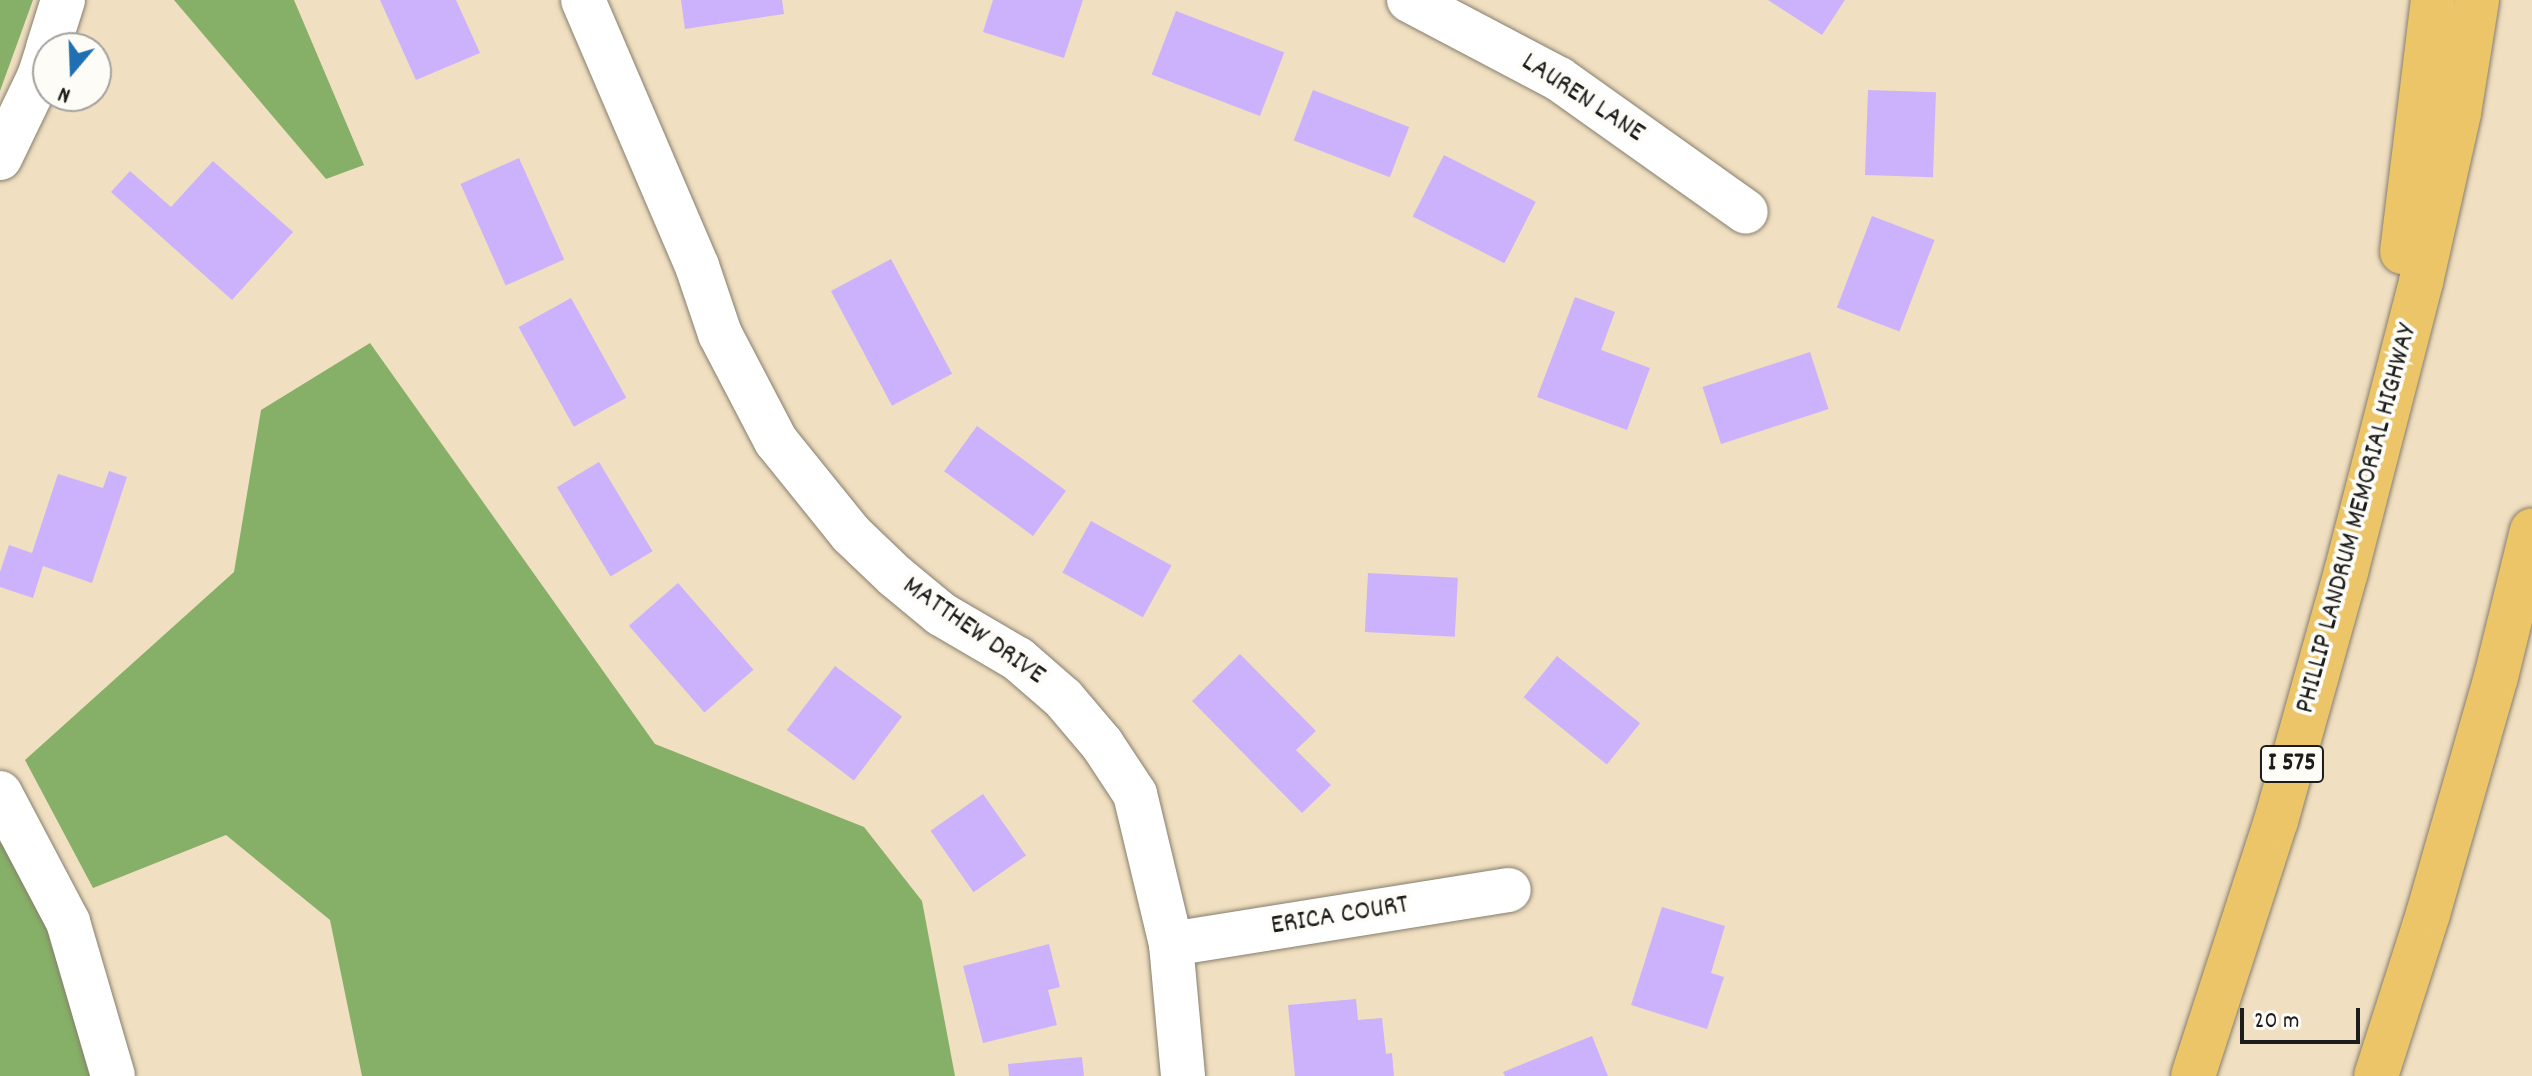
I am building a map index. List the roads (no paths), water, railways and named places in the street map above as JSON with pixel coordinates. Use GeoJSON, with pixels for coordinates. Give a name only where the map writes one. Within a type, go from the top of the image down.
{"type":"FeatureCollection","features":[{"type":"Feature","properties":{"kind":"highway"},"geometry":{"type":"LineString","coordinates":[[2378,449],[2433,0]]}},
{"type":"Feature","properties":{"kind":"highway","name":"PHILLIP LANDRUM MEMORIAL HIGHWAY"},"geometry":{"type":"LineString","coordinates":[[2193,1076],[2276,821],[2378,449],[2459,113],[2477,0]]}},
{"type":"Feature","properties":{"kind":"highway"},"geometry":{"type":"LineString","coordinates":[[2376,1076],[2437,884],[2496,677],[2532,530]]}},
{"type":"Feature","properties":{"kind":"street"},"geometry":{"type":"LineString","coordinates":[[53,32],[63,0]]}},
{"type":"Feature","properties":{"kind":"street","name":"MATTHEW DRIVE"},"geometry":{"type":"LineString","coordinates":[[583,0],[697,266],[720,334],[776,441],[821,501],[895,576],[941,614],[1018,659],[1063,698],[1102,744],[1135,794],[1171,944],[1183,1076]]}},
{"type":"Feature","properties":{"kind":"street","name":"LAUREN LANE"},"geometry":{"type":"LineString","coordinates":[[1409,0],[1559,79],[1746,212]]}},
{"type":"Feature","properties":{"kind":"street"},"geometry":{"type":"LineString","coordinates":[[0,158],[32,92]]}},
{"type":"Feature","properties":{"kind":"street"},"geometry":{"type":"LineString","coordinates":[[0,793],[68,922],[113,1076]]}},
{"type":"Feature","properties":{"kind":"street","name":"ERICA COURT"},"geometry":{"type":"LineString","coordinates":[[1171,944],[1509,890]]}}]}
